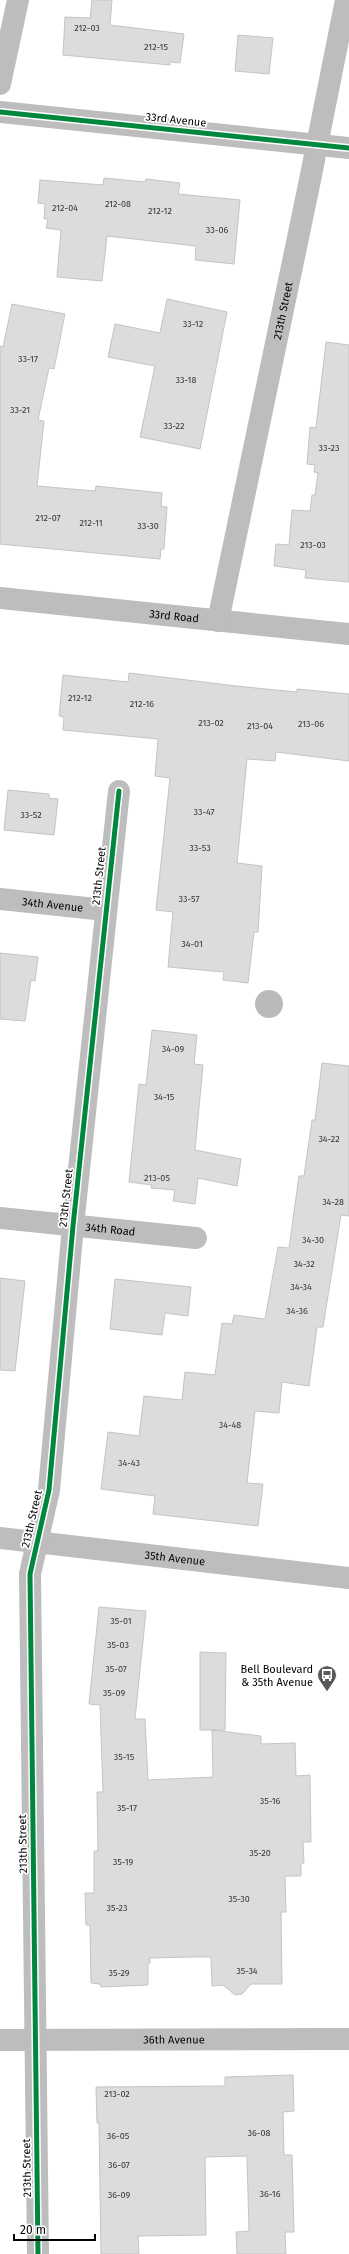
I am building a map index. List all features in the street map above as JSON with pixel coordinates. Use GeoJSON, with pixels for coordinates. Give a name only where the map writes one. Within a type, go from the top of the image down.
{"type":"FeatureCollection","features":[{"type":"Feature","properties":{"kind":"street"},"geometry":{"type":"LineString","coordinates":[[0,84],[18,0]]}},
{"type":"Feature","properties":{"kind":"street","name":"213th Street"},"geometry":{"type":"LineString","coordinates":[[218,621],[346,0]]}},
{"type":"Feature","properties":{"kind":"street","name":"33rd Avenue"},"geometry":{"type":"LineString","coordinates":[[0,112],[349,148]]}},
{"type":"Feature","properties":{"kind":"street","name":"33rd Road"},"geometry":{"type":"LineString","coordinates":[[0,598],[349,634]]}},
{"type":"Feature","properties":{"kind":"street","name":"213th Street"},"geometry":{"type":"LineString","coordinates":[[38,2254],[34,2040],[30,1574],[49,1490],[73,1226],[105,910],[119,791]]}},
{"type":"Feature","properties":{"kind":"street","name":"34th Avenue"},"geometry":{"type":"LineString","coordinates":[[0,899],[105,910]]}},
{"type":"Feature","properties":{"kind":"street","name":"34th Road"},"geometry":{"type":"LineString","coordinates":[[0,1218],[196,1238]]}},
{"type":"Feature","properties":{"kind":"street","name":"35th Avenue"},"geometry":{"type":"LineString","coordinates":[[0,1538],[349,1578]]}},
{"type":"Feature","properties":{"kind":"street","name":"36th Avenue"},"geometry":{"type":"LineString","coordinates":[[0,2040],[349,2038]]}},
{"type":"Feature","properties":{"kind":"shaded area"},"geometry":{"type":"Polygon","coordinates":[[[269,990],[279,994],[283,1004],[279,1014],[269,1018],[259,1014],[255,1004],[259,994],[269,990]]]}},
{"type":"Feature","properties":{"kind":"building"},"geometry":{"type":"Polygon","coordinates":[[[92,0],[112,0],[110,25],[184,34],[180,63],[170,62],[170,65],[63,55],[65,17],[90,18],[92,0]]]}},
{"type":"Feature","properties":{"kind":"building"},"geometry":{"type":"Polygon","coordinates":[[[238,35],[273,38],[269,74],[235,71],[238,35]]]}},
{"type":"Feature","properties":{"kind":"building"},"geometry":{"type":"Polygon","coordinates":[[[104,178],[145,182],[146,179],[180,183],[178,194],[240,200],[234,264],[195,260],[196,246],[107,236],[102,281],[57,277],[61,230],[46,228],[48,219],[44,219],[45,204],[38,203],[40,180],[103,185],[104,178]]]}},
{"type":"Feature","properties":{"kind":"building"},"geometry":{"type":"Polygon","coordinates":[[[167,299],[227,312],[200,449],[140,437],[155,366],[108,357],[115,324],[160,333],[167,299]]]}},
{"type":"Feature","properties":{"kind":"building"},"geometry":{"type":"Polygon","coordinates":[[[12,304],[65,314],[54,369],[49,368],[38,420],[44,421],[37,486],[95,491],[96,486],[162,493],[161,506],[167,507],[164,549],[161,549],[160,559],[0,544],[0,346],[3,347],[12,304]]]}},
{"type":"Feature","properties":{"kind":"building"},"geometry":{"type":"Polygon","coordinates":[[[326,342],[349,345],[349,582],[305,578],[306,570],[274,566],[276,544],[289,545],[292,510],[310,511],[312,495],[315,495],[318,473],[314,472],[315,465],[307,464],[310,427],[316,428],[326,342]]]}},
{"type":"Feature","properties":{"kind":"building"},"geometry":{"type":"Polygon","coordinates":[[[129,673],[297,692],[297,689],[349,694],[349,761],[276,752],[275,761],[247,759],[237,863],[262,866],[258,932],[254,932],[248,983],[223,980],[224,972],[168,967],[173,912],[156,910],[170,778],[155,776],[158,739],[63,730],[64,717],[59,716],[63,675],[128,682],[129,673]]]}},
{"type":"Feature","properties":{"kind":"building"},"geometry":{"type":"Polygon","coordinates":[[[8,790],[49,794],[49,798],[58,799],[54,835],[4,830],[8,790]]]}},
{"type":"Feature","properties":{"kind":"building"},"geometry":{"type":"Polygon","coordinates":[[[0,953],[38,957],[35,981],[31,980],[25,1021],[0,1019],[0,953]]]}},
{"type":"Feature","properties":{"kind":"building"},"geometry":{"type":"Polygon","coordinates":[[[152,1030],[197,1035],[194,1064],[203,1065],[195,1150],[241,1159],[237,1186],[198,1178],[195,1204],[173,1201],[175,1190],[151,1188],[152,1185],[129,1182],[139,1084],[146,1085],[152,1030]]]}},
{"type":"Feature","properties":{"kind":"building"},"geometry":{"type":"Polygon","coordinates":[[[322,1063],[349,1066],[349,1216],[341,1215],[323,1327],[317,1327],[309,1386],[282,1382],[279,1413],[255,1411],[247,1483],[263,1484],[258,1526],[153,1514],[155,1496],[101,1489],[108,1432],[139,1436],[144,1396],[182,1400],[185,1372],[215,1375],[222,1323],[232,1324],[234,1315],[265,1319],[278,1247],[289,1248],[299,1176],[304,1176],[312,1120],[315,1120],[322,1063]]]}},
{"type":"Feature","properties":{"kind":"building"},"geometry":{"type":"Polygon","coordinates":[[[0,1278],[25,1281],[15,1371],[0,1370],[0,1278]]]}},
{"type":"Feature","properties":{"kind":"building"},"geometry":{"type":"Polygon","coordinates":[[[115,1279],[191,1287],[188,1316],[165,1313],[162,1335],[110,1329],[115,1279]]]}},
{"type":"Feature","properties":{"kind":"building"},"geometry":{"type":"Polygon","coordinates":[[[99,1607],[146,1611],[135,1719],[145,1719],[148,1780],[213,1777],[212,1730],[261,1736],[261,1744],[295,1743],[296,1776],[310,1775],[311,1842],[303,1842],[304,1863],[301,1864],[301,1876],[285,1876],[286,1912],[281,1912],[282,1984],[251,1984],[242,1994],[235,1995],[223,1985],[212,1986],[211,1957],[150,1958],[150,1963],[148,1963],[148,1985],[101,1987],[100,1984],[91,1983],[90,1925],[86,1925],[85,1893],[94,1893],[94,1851],[98,1851],[97,1792],[103,1792],[100,1705],[89,1704],[99,1607]]]}},
{"type":"Feature","properties":{"kind":"building"},"geometry":{"type":"Polygon","coordinates":[[[200,1652],[226,1653],[225,1730],[200,1730],[200,1652]]]}},
{"type":"Feature","properties":{"kind":"building"},"geometry":{"type":"Polygon","coordinates":[[[293,2075],[294,2111],[283,2112],[284,2155],[292,2155],[294,2232],[285,2232],[286,2254],[237,2254],[236,2232],[249,2231],[247,2156],[205,2157],[206,2235],[138,2236],[139,2254],[101,2254],[99,2123],[97,2123],[96,2087],[225,2086],[225,2077],[293,2075]]]}},
{"type":"Feature","properties":{"kind":"cycle path"},"geometry":{"type":"LineString","coordinates":[[0,112],[349,148]]}},
{"type":"Feature","properties":{"kind":"cycle path"},"geometry":{"type":"LineString","coordinates":[[38,2254],[30,1574],[49,1490],[73,1226],[119,791]]}},
{"type":"Feature","properties":{"kind":"place","name":"Bell Boulevard & 35th Avenue"},"geometry":{"type":"Point","coordinates":[327,1692]}}]}
